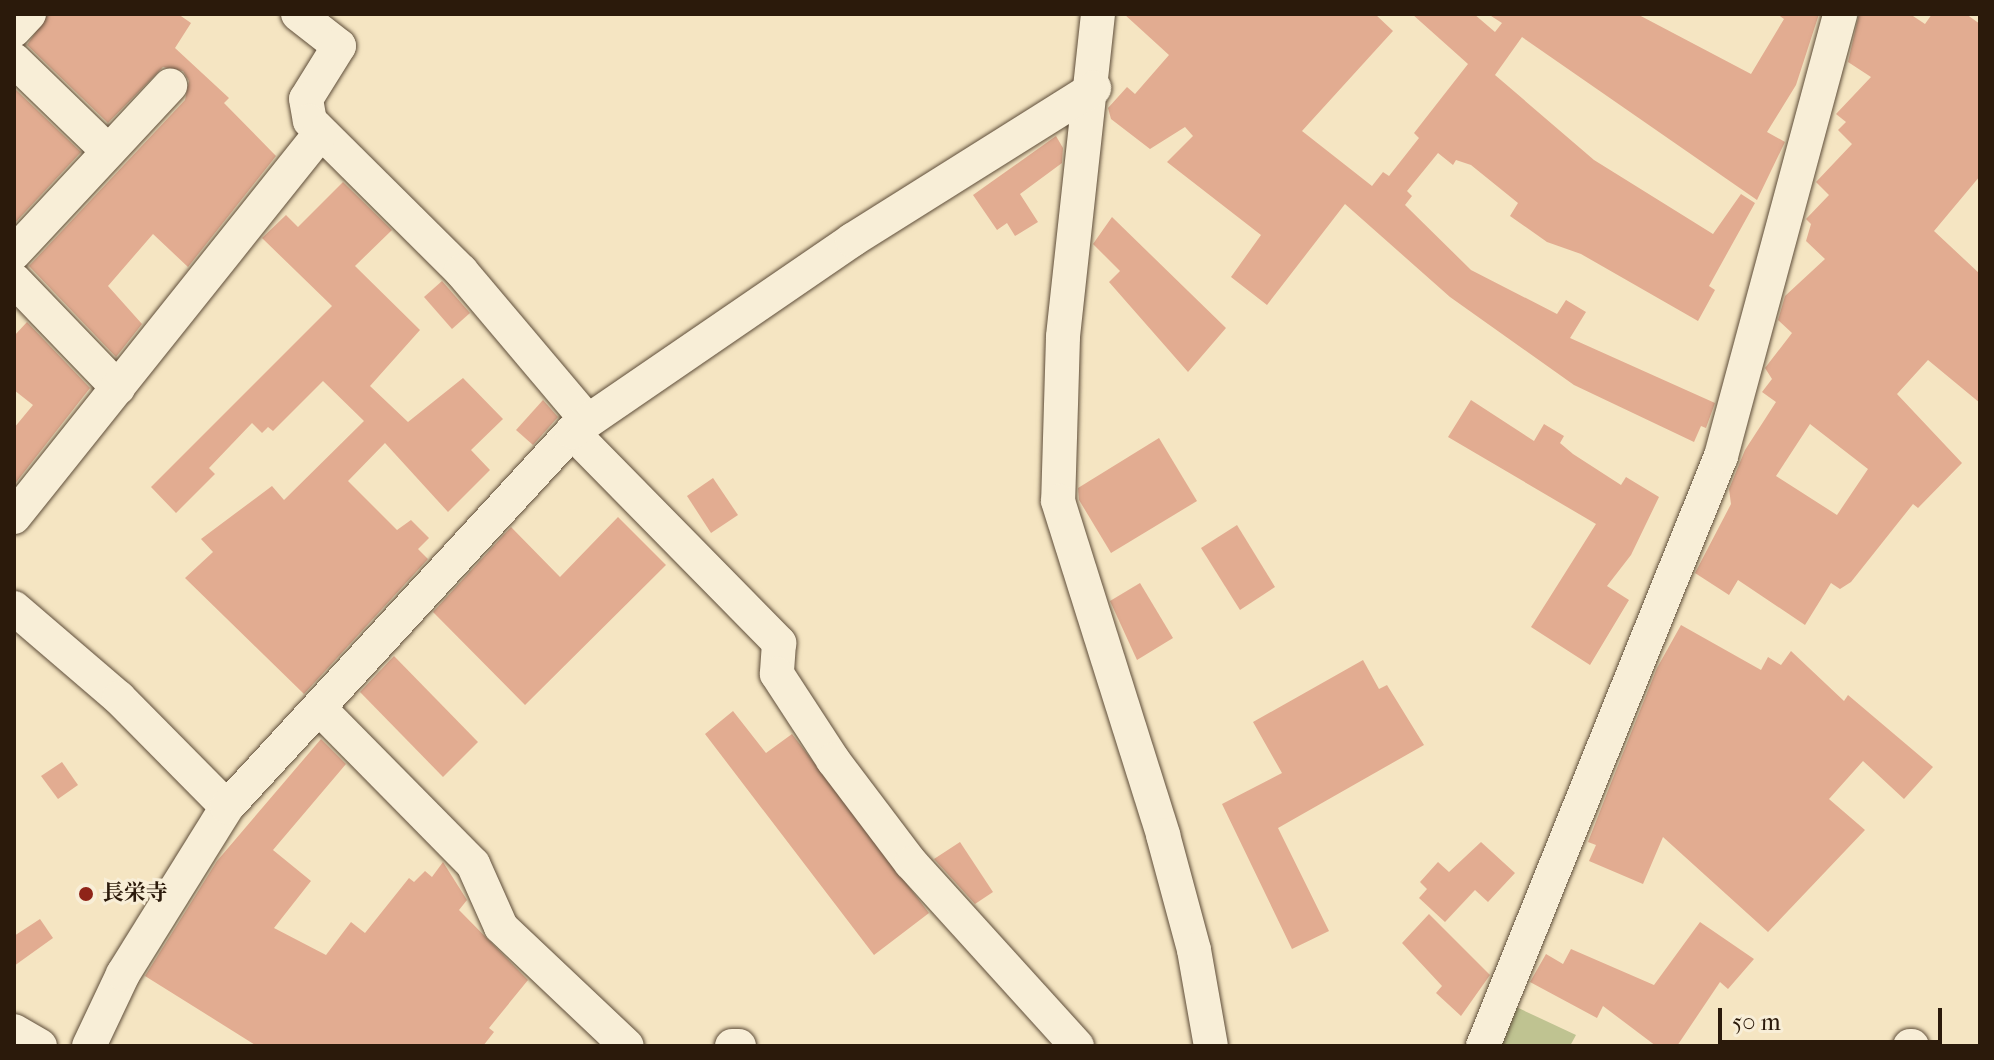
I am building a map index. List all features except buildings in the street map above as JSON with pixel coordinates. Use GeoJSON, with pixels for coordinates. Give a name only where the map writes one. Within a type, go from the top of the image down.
{"type":"FeatureCollection","features":[{"type":"Feature","properties":{"kind":"street"},"geometry":{"type":"LineString","coordinates":[[14,30],[29,14]]}},
{"type":"Feature","properties":{"kind":"street"},"geometry":{"type":"LineString","coordinates":[[298,14],[339,46],[306,99],[320,133],[461,271],[579,425],[779,643],[777,674],[833,760],[911,863],[1077,1046]]}},
{"type":"Feature","properties":{"kind":"street"},"geometry":{"type":"LineString","coordinates":[[1098,14],[1094,88],[1063,337],[1058,501],[1163,835],[1194,950],[1211,1046]]}},
{"type":"Feature","properties":{"kind":"street"},"geometry":{"type":"LineString","coordinates":[[1483,1046],[1655,606],[1721,456],[1840,14]]}},
{"type":"Feature","properties":{"kind":"street"},"geometry":{"type":"LineString","coordinates":[[14,60],[108,151]]}},
{"type":"Feature","properties":{"kind":"street"},"geometry":{"type":"LineString","coordinates":[[14,253],[170,86]]}},
{"type":"Feature","properties":{"kind":"street"},"geometry":{"type":"LineString","coordinates":[[89,1046],[123,974],[227,807],[579,425],[1094,88]]}},
{"type":"Feature","properties":{"kind":"street"},"geometry":{"type":"LineString","coordinates":[[14,517],[320,133]]}},
{"type":"Feature","properties":{"kind":"street"},"geometry":{"type":"LineString","coordinates":[[14,280],[118,388]]}},
{"type":"Feature","properties":{"kind":"street"},"geometry":{"type":"LineString","coordinates":[[14,608],[119,698],[227,807]]}},
{"type":"Feature","properties":{"kind":"street"},"geometry":{"type":"LineString","coordinates":[[319,708],[473,864],[501,927],[627,1046]]}},
{"type":"Feature","properties":{"kind":"street"},"geometry":{"type":"LineString","coordinates":[[14,1031],[40,1046]]}},
{"type":"Feature","properties":{"kind":"street"},"geometry":{"type":"LineString","coordinates":[[732,1046],[739,1046]]}},
{"type":"Feature","properties":{"kind":"green space"},"geometry":{"type":"Polygon","coordinates":[[[1514,1006],[1576,1035],[1570,1046],[1501,1046],[1514,1006]]]}},
{"type":"Feature","properties":{"kind":"place","name":"長栄寺"},"geometry":{"type":"Point","coordinates":[86,894]}}]}
